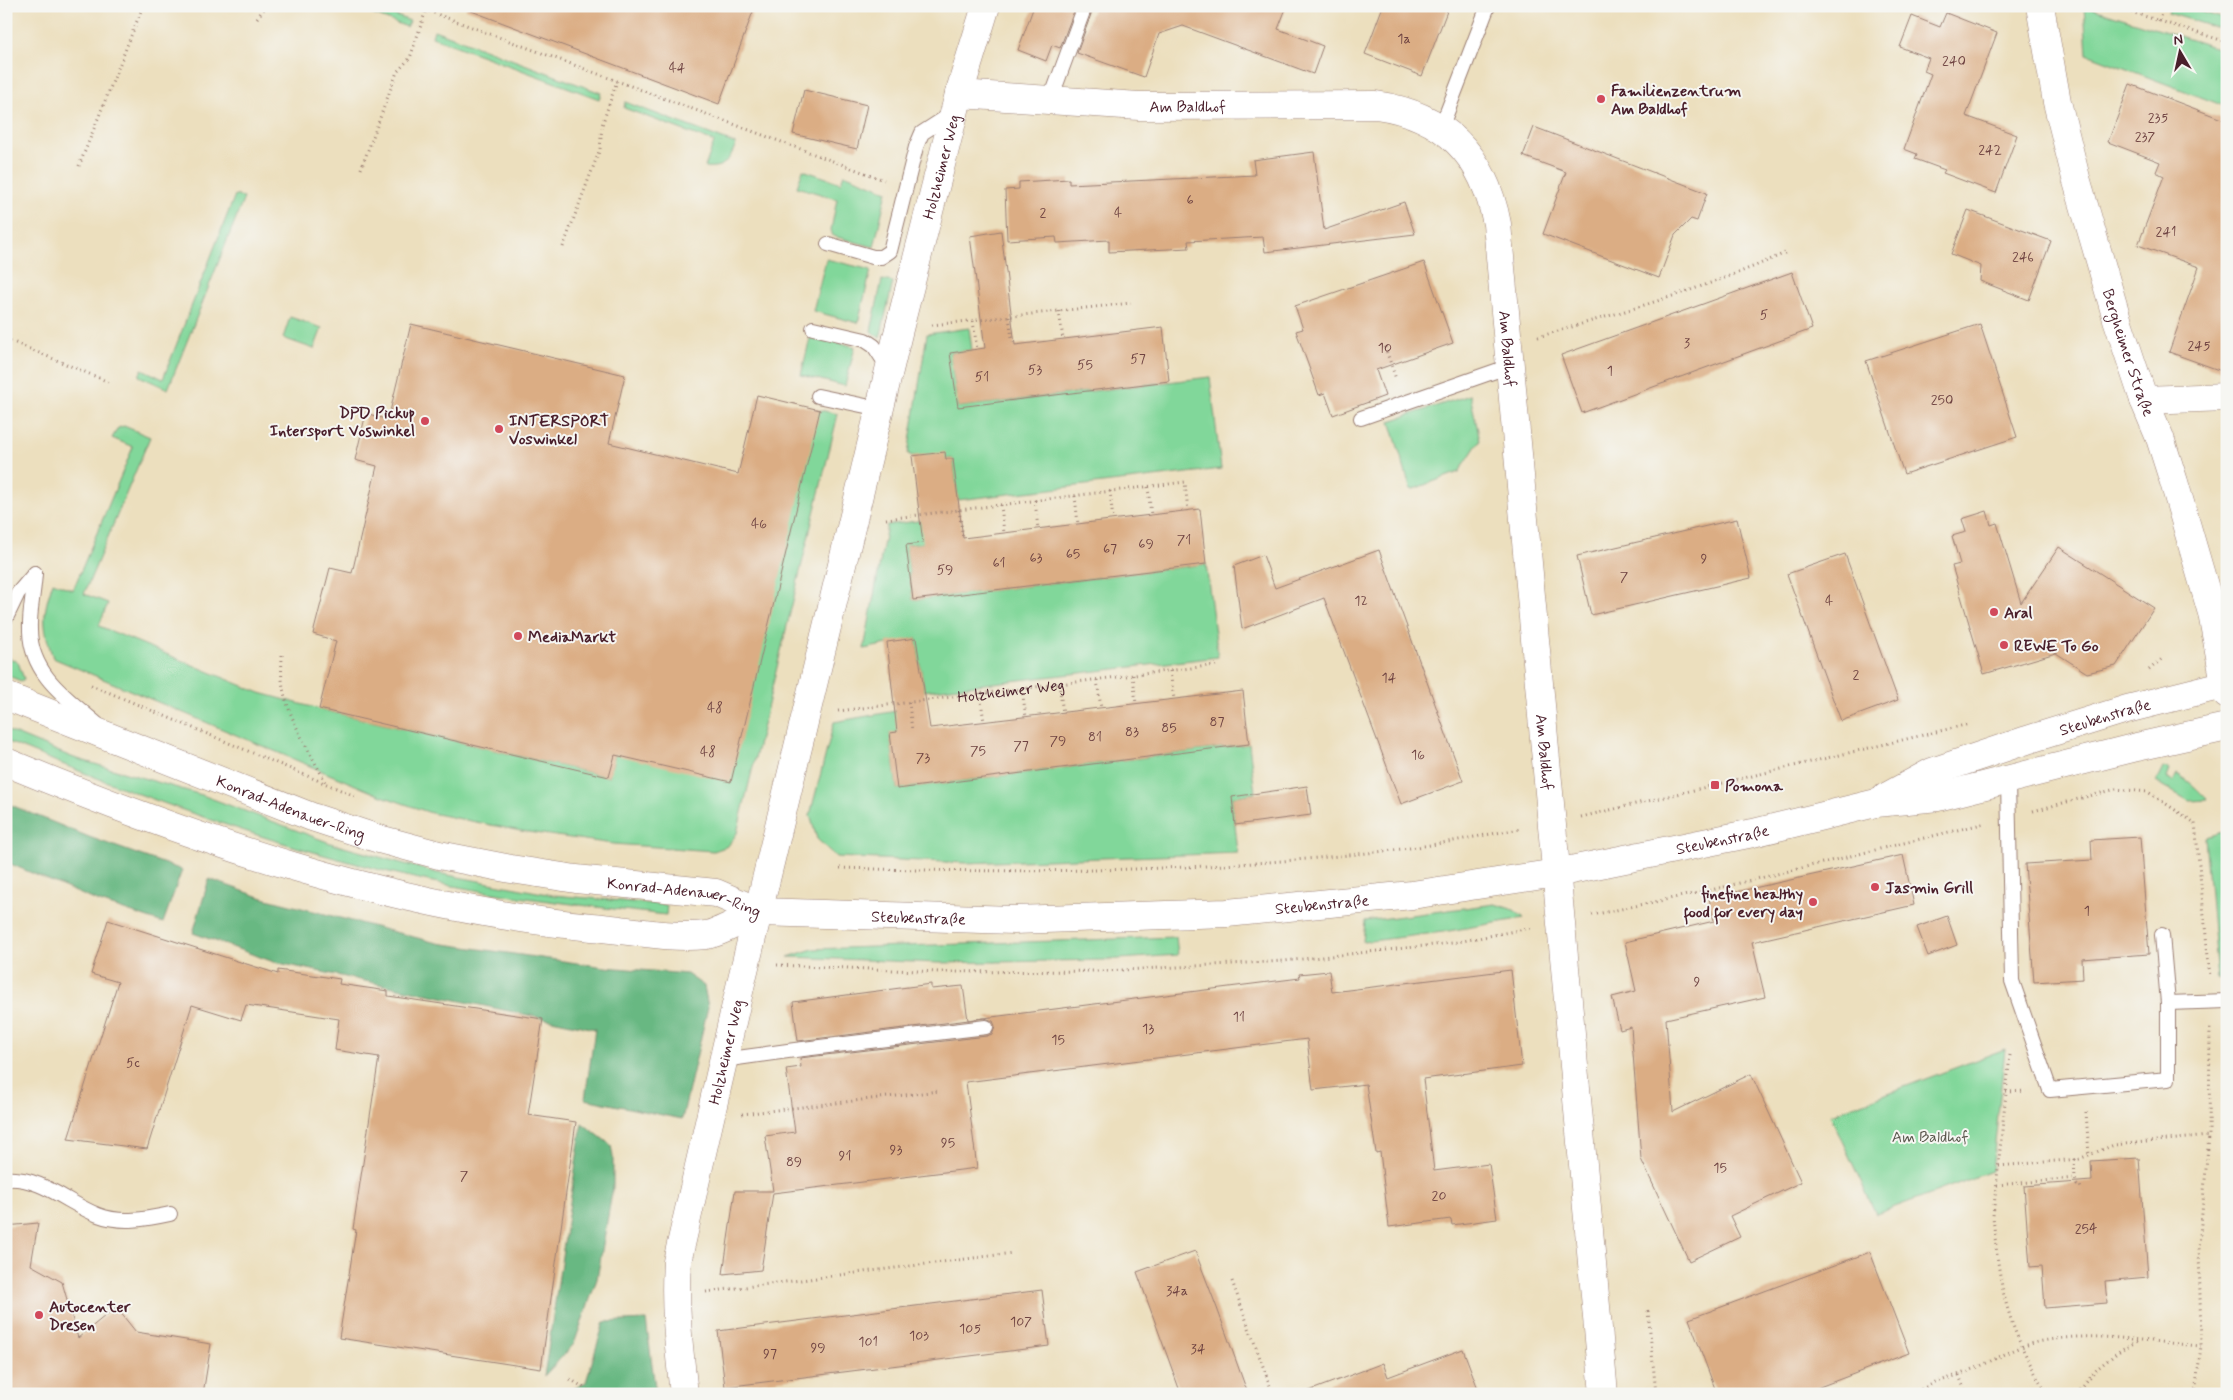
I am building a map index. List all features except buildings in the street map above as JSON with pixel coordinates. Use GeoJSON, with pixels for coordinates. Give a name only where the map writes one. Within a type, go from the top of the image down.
{"type":"FeatureCollection","features":[{"type":"Feature","properties":{"kind":"main road","name":"Holzheimer Weg"},"geometry":{"type":"LineString","coordinates":[[684,1394],[675,1296],[677,1262],[709,1118],[760,912],[805,715],[854,523],[899,329],[956,103],[986,6]]}},
{"type":"Feature","properties":{"kind":"main road","name":"Bergheimer Straße"},"geometry":{"type":"LineString","coordinates":[[2040,6],[2057,102],[2076,178],[2114,310],[2144,400],[2160,438],[2209,604],[2226,688]]}},
{"type":"Feature","properties":{"kind":"main road","name":"Am Baldhof"},"geometry":{"type":"LineString","coordinates":[[956,103],[1050,101],[1139,106],[1376,105],[1398,108],[1422,116],[1442,128],[1464,148],[1482,173],[1492,198],[1497,224],[1604,1394]]}},
{"type":"Feature","properties":{"kind":"main road"},"geometry":{"type":"LineString","coordinates":[[2144,400],[2227,397]]}},
{"type":"Feature","properties":{"kind":"main road","name":"Steubenstraße"},"geometry":{"type":"LineString","coordinates":[[1876,803],[1932,772],[2027,740],[2127,710],[2226,688]]}},
{"type":"Feature","properties":{"kind":"main road","name":"Konrad-Adenauer-Ring"},"geometry":{"type":"LineString","coordinates":[[6,696],[312,817],[379,839],[439,855],[511,869],[576,879],[716,893],[760,912]]}},
{"type":"Feature","properties":{"kind":"main road","name":"Steubenstraße"},"geometry":{"type":"LineString","coordinates":[[760,912],[1014,920],[1227,912],[1412,895],[1556,873],[1753,833],[1876,803],[1938,797],[2137,747],[2227,727]]}},
{"type":"Feature","properties":{"kind":"main road","name":"Konrad-Adenauer-Ring"},"geometry":{"type":"LineString","coordinates":[[6,762],[92,797],[207,840],[268,859],[409,896],[494,914],[570,924],[708,936],[760,912]]}},
{"type":"Feature","properties":{"kind":"lane"},"geometry":{"type":"LineString","coordinates":[[1050,101],[1085,6]]}},
{"type":"Feature","properties":{"kind":"lane"},"geometry":{"type":"LineString","coordinates":[[1442,128],[1488,6]]}},
{"type":"Feature","properties":{"kind":"lane"},"geometry":{"type":"LineString","coordinates":[[828,244],[873,257],[881,257],[890,251],[916,148],[922,133],[956,103]]}},
{"type":"Feature","properties":{"kind":"lane"},"geometry":{"type":"LineString","coordinates":[[813,328],[865,340],[874,346],[889,370]]}},
{"type":"Feature","properties":{"kind":"lane"},"geometry":{"type":"LineString","coordinates":[[1361,418],[1509,356]]}},
{"type":"Feature","properties":{"kind":"lane"},"geometry":{"type":"LineString","coordinates":[[818,396],[880,409]]}},
{"type":"Feature","properties":{"kind":"lane"},"geometry":{"type":"LineString","coordinates":[[6,618],[18,593],[35,573],[30,632],[37,662],[44,676],[54,687],[116,740]]}},
{"type":"Feature","properties":{"kind":"lane"},"geometry":{"type":"LineString","coordinates":[[2008,780],[2012,981],[2050,1090],[2168,1079],[2168,1003],[2162,935]]}},
{"type":"Feature","properties":{"kind":"lane"},"geometry":{"type":"LineString","coordinates":[[2168,1003],[2227,1001]]}},
{"type":"Feature","properties":{"kind":"lane"},"geometry":{"type":"LineString","coordinates":[[723,1060],[986,1027]]}},
{"type":"Feature","properties":{"kind":"lane"},"geometry":{"type":"LineString","coordinates":[[6,1180],[35,1183],[99,1216],[137,1221],[170,1214]]}},
{"type":"Feature","properties":{"kind":"path"},"geometry":{"type":"LineString","coordinates":[[79,166],[143,6]]}},
{"type":"Feature","properties":{"kind":"path"},"geometry":{"type":"LineString","coordinates":[[257,18],[266,6]]}},
{"type":"Feature","properties":{"kind":"path"},"geometry":{"type":"LineString","coordinates":[[415,6],[906,188]]}},
{"type":"Feature","properties":{"kind":"path"},"geometry":{"type":"LineString","coordinates":[[2112,6],[2227,42]]}},
{"type":"Feature","properties":{"kind":"path"},"geometry":{"type":"LineString","coordinates":[[2159,21],[2163,6]]}},
{"type":"Feature","properties":{"kind":"path"},"geometry":{"type":"LineString","coordinates":[[361,168],[397,72],[410,58],[426,10]]}},
{"type":"Feature","properties":{"kind":"path"},"geometry":{"type":"LineString","coordinates":[[563,247],[600,149],[602,125],[616,81]]}},
{"type":"Feature","properties":{"kind":"path"},"geometry":{"type":"LineString","coordinates":[[1509,356],[1748,270],[1785,253]]}},
{"type":"Feature","properties":{"kind":"path"},"geometry":{"type":"LineString","coordinates":[[899,329],[1131,303]]}},
{"type":"Feature","properties":{"kind":"path"},"geometry":{"type":"LineString","coordinates":[[1059,311],[1063,339]]}},
{"type":"Feature","properties":{"kind":"path"},"geometry":{"type":"LineString","coordinates":[[1009,317],[1013,345]]}},
{"type":"Feature","properties":{"kind":"path"},"geometry":{"type":"LineString","coordinates":[[973,321],[977,349]]}},
{"type":"Feature","properties":{"kind":"path"},"geometry":{"type":"LineString","coordinates":[[6,339],[111,383]]}},
{"type":"Feature","properties":{"kind":"path"},"geometry":{"type":"LineString","coordinates":[[854,523],[1185,482],[1188,511]]}},
{"type":"Feature","properties":{"kind":"path"},"geometry":{"type":"LineString","coordinates":[[1148,486],[1151,516]]}},
{"type":"Feature","properties":{"kind":"path"},"geometry":{"type":"LineString","coordinates":[[1110,491],[1114,520]]}},
{"type":"Feature","properties":{"kind":"path"},"geometry":{"type":"LineString","coordinates":[[1075,496],[1078,524]]}},
{"type":"Feature","properties":{"kind":"path"},"geometry":{"type":"LineString","coordinates":[[1035,500],[1038,529]]}},
{"type":"Feature","properties":{"kind":"path"},"geometry":{"type":"LineString","coordinates":[[1001,505],[1004,533]]}},
{"type":"Feature","properties":{"kind":"path"},"geometry":{"type":"LineString","coordinates":[[959,510],[963,538]]}},
{"type":"Feature","properties":{"kind":"path"},"geometry":{"type":"LineString","coordinates":[[282,655],[282,681],[291,712],[302,740],[327,784]]}},
{"type":"Feature","properties":{"kind":"path","name":"Holzheimer Weg"},"geometry":{"type":"LineString","coordinates":[[805,715],[1216,665]]}},
{"type":"Feature","properties":{"kind":"path"},"geometry":{"type":"LineString","coordinates":[[1170,671],[1174,699]]}},
{"type":"Feature","properties":{"kind":"path"},"geometry":{"type":"LineString","coordinates":[[1133,675],[1136,704]]}},
{"type":"Feature","properties":{"kind":"path"},"geometry":{"type":"LineString","coordinates":[[1097,680],[1101,708]]}},
{"type":"Feature","properties":{"kind":"path"},"geometry":{"type":"LineString","coordinates":[[83,681],[361,798]]}},
{"type":"Feature","properties":{"kind":"path"},"geometry":{"type":"LineString","coordinates":[[1059,684],[1063,713]]}},
{"type":"Feature","properties":{"kind":"path"},"geometry":{"type":"LineString","coordinates":[[1022,688],[1026,717]]}},
{"type":"Feature","properties":{"kind":"path"},"geometry":{"type":"LineString","coordinates":[[980,693],[984,722]]}},
{"type":"Feature","properties":{"kind":"path"},"geometry":{"type":"LineString","coordinates":[[909,702],[912,731]]}},
{"type":"Feature","properties":{"kind":"path"},"geometry":{"type":"LineString","coordinates":[[840,868],[962,872],[1088,871],[1276,862],[1418,847],[1552,824],[1971,723]]}},
{"type":"Feature","properties":{"kind":"path"},"geometry":{"type":"LineString","coordinates":[[2148,792],[2195,823],[2203,895],[2210,1001],[2211,1062],[2209,1136],[2199,1246],[2201,1346],[2195,1394]]}},
{"type":"Feature","properties":{"kind":"path"},"geometry":{"type":"LineString","coordinates":[[2010,1050],[1994,1216],[2001,1276],[2009,1313],[2022,1347],[2046,1394]]}},
{"type":"Feature","properties":{"kind":"path"},"geometry":{"type":"LineString","coordinates":[[2084,1086],[2089,1155]]}},
{"type":"Feature","properties":{"kind":"path"},"geometry":{"type":"LineString","coordinates":[[709,1118],[939,1091]]}},
{"type":"Feature","properties":{"kind":"path"},"geometry":{"type":"LineString","coordinates":[[1999,1166],[2074,1159],[2114,1145],[2209,1136]]}},
{"type":"Feature","properties":{"kind":"path"},"geometry":{"type":"LineString","coordinates":[[2074,1159],[2076,1186],[2080,1185],[2081,1189]]}},
{"type":"Feature","properties":{"kind":"path"},"geometry":{"type":"LineString","coordinates":[[1997,1185],[2075,1178]]}},
{"type":"Feature","properties":{"kind":"path"},"geometry":{"type":"LineString","coordinates":[[675,1296],[1013,1253]]}},
{"type":"Feature","properties":{"kind":"path"},"geometry":{"type":"LineString","coordinates":[[1232,1281],[1273,1394]]}},
{"type":"Feature","properties":{"kind":"path"},"geometry":{"type":"LineString","coordinates":[[1648,1312],[1656,1394]]}},
{"type":"Feature","properties":{"kind":"path"},"geometry":{"type":"LineString","coordinates":[[1912,1394],[1927,1385],[1960,1375],[2022,1347],[2039,1342],[2082,1338],[2139,1340],[2201,1346]]}},
{"type":"Feature","properties":{"kind":"path"},"geometry":{"type":"LineString","coordinates":[[2077,1394],[2098,1368],[2139,1340]]}},
{"type":"Feature","properties":{"kind":"path"},"geometry":{"type":"LineString","coordinates":[[1960,1375],[1966,1394]]}},
{"type":"Feature","properties":{"kind":"path"},"geometry":{"type":"LineString","coordinates":[[570,1378],[594,1394]]}},
{"type":"Feature","properties":{"kind":"green space"},"geometry":{"type":"Polygon","coordinates":[[[351,6],[371,6],[410,21],[407,27],[351,6]]]}},
{"type":"Feature","properties":{"kind":"green space"},"geometry":{"type":"Polygon","coordinates":[[[2084,6],[2227,51],[2227,107],[2087,54],[2084,6]]]}},
{"type":"Feature","properties":{"kind":"green space"},"geometry":{"type":"Polygon","coordinates":[[[2170,6],[2184,6],[2227,20],[2227,31],[2168,13],[2170,6]]]}},
{"type":"Feature","properties":{"kind":"green space"},"geometry":{"type":"Polygon","coordinates":[[[434,30],[601,93],[599,99],[432,37],[434,30]]]}},
{"type":"Feature","properties":{"kind":"green space"},"geometry":{"type":"Polygon","coordinates":[[[625,102],[736,144],[725,163],[717,167],[705,167],[714,142],[624,108],[625,102]]]}},
{"type":"Feature","properties":{"kind":"green space"},"geometry":{"type":"Polygon","coordinates":[[[803,170],[841,183],[844,174],[887,191],[874,247],[833,236],[831,230],[837,199],[797,187],[803,170]]]}},
{"type":"Feature","properties":{"kind":"green space"},"geometry":{"type":"Polygon","coordinates":[[[235,195],[244,198],[168,389],[139,376],[142,369],[163,379],[235,195]]]}},
{"type":"Feature","properties":{"kind":"green space"},"geometry":{"type":"Polygon","coordinates":[[[826,259],[871,270],[858,323],[813,311],[826,259]]]}},
{"type":"Feature","properties":{"kind":"green space"},"geometry":{"type":"Polygon","coordinates":[[[882,280],[893,282],[880,338],[871,331],[882,280]]]}},
{"type":"Feature","properties":{"kind":"green space"},"geometry":{"type":"Polygon","coordinates":[[[290,317],[322,328],[314,349],[283,338],[290,317]]]}},
{"type":"Feature","properties":{"kind":"green space"},"geometry":{"type":"Polygon","coordinates":[[[969,328],[972,350],[950,353],[958,407],[1210,377],[1221,469],[958,500],[953,459],[912,456],[908,454],[927,334],[969,328]]]}},
{"type":"Feature","properties":{"kind":"green space"},"geometry":{"type":"Polygon","coordinates":[[[811,334],[855,347],[845,386],[801,375],[811,334]]]}},
{"type":"Feature","properties":{"kind":"green space"},"geometry":{"type":"Polygon","coordinates":[[[1470,395],[1480,440],[1459,472],[1411,490],[1390,421],[1470,395]]]}},
{"type":"Feature","properties":{"kind":"green space"},"geometry":{"type":"Polygon","coordinates":[[[820,410],[838,414],[737,833],[728,846],[714,851],[613,844],[521,831],[431,813],[379,795],[53,658],[49,647],[45,628],[45,612],[53,582],[73,590],[133,447],[112,438],[118,428],[124,426],[150,437],[84,594],[108,603],[99,626],[260,693],[319,709],[609,777],[615,755],[820,410]]]}},
{"type":"Feature","properties":{"kind":"green space"},"geometry":{"type":"Polygon","coordinates":[[[955,516],[958,539],[906,545],[913,600],[1206,564],[1218,657],[924,691],[916,638],[864,649],[887,525],[955,516]]]}},
{"type":"Feature","properties":{"kind":"green space"},"geometry":{"type":"Polygon","coordinates":[[[6,657],[18,662],[24,679],[21,681],[6,675],[6,657]]]}},
{"type":"Feature","properties":{"kind":"green space"},"geometry":{"type":"Polygon","coordinates":[[[902,710],[905,731],[890,733],[897,789],[1249,744],[1255,793],[1232,797],[1238,853],[966,863],[836,857],[817,839],[810,815],[834,722],[902,710]]]}},
{"type":"Feature","properties":{"kind":"green space"},"geometry":{"type":"Polygon","coordinates":[[[6,730],[74,758],[202,795],[333,844],[437,873],[553,895],[667,905],[666,915],[462,888],[324,855],[216,822],[110,783],[6,741],[6,730]]]}},
{"type":"Feature","properties":{"kind":"green space"},"geometry":{"type":"Polygon","coordinates":[[[2163,768],[2169,770],[2166,778],[2173,782],[2177,774],[2208,800],[2189,801],[2156,782],[2163,768]]]}},
{"type":"Feature","properties":{"kind":"green space"},"geometry":{"type":"Polygon","coordinates":[[[6,803],[89,837],[182,870],[163,923],[97,901],[6,862],[6,803]]]}},
{"type":"Feature","properties":{"kind":"green space"},"geometry":{"type":"Polygon","coordinates":[[[2226,831],[2227,952],[2224,980],[2217,978],[2205,837],[2226,831]]]}},
{"type":"Feature","properties":{"kind":"green space"},"geometry":{"type":"Polygon","coordinates":[[[209,879],[263,898],[437,943],[605,967],[687,974],[704,986],[708,1007],[682,1119],[585,1099],[595,1029],[274,962],[193,933],[209,879]]]}},
{"type":"Feature","properties":{"kind":"green space"},"geometry":{"type":"Polygon","coordinates":[[[1495,904],[1514,910],[1524,918],[1443,932],[1363,942],[1365,921],[1495,904]]]}},
{"type":"Feature","properties":{"kind":"green space"},"geometry":{"type":"Polygon","coordinates":[[[1176,937],[1178,955],[1105,960],[939,963],[788,957],[813,949],[1176,937]]]}},
{"type":"Feature","properties":{"kind":"green space","name":"Am Baldhof"},"geometry":{"type":"Polygon","coordinates":[[[2005,1049],[1992,1171],[1876,1214],[1830,1115],[2005,1049]]]}},
{"type":"Feature","properties":{"kind":"green space"},"geometry":{"type":"Polygon","coordinates":[[[582,1123],[611,1145],[613,1187],[597,1279],[574,1344],[544,1376],[582,1123]]]}},
{"type":"Feature","properties":{"kind":"green space"},"geometry":{"type":"Polygon","coordinates":[[[646,1320],[656,1394],[565,1394],[586,1382],[604,1322],[646,1320]]]}},
{"type":"Feature","properties":{"kind":"place","name":"Familienzentrum Am Baldhof"},"geometry":{"type":"Point","coordinates":[1601,99]}},
{"type":"Feature","properties":{"kind":"place","name":"DPD Pickup Intersport Voswinkel"},"geometry":{"type":"Point","coordinates":[425,421]}},
{"type":"Feature","properties":{"kind":"place","name":"INTERSPORT Voswinkel"},"geometry":{"type":"Point","coordinates":[499,429]}},
{"type":"Feature","properties":{"kind":"place","name":"Aral"},"geometry":{"type":"Point","coordinates":[1994,612]}},
{"type":"Feature","properties":{"kind":"place","name":"MediaMarkt"},"geometry":{"type":"Point","coordinates":[518,636]}},
{"type":"Feature","properties":{"kind":"place","name":"REWE To Go"},"geometry":{"type":"Point","coordinates":[2004,645]}},
{"type":"Feature","properties":{"kind":"place","name":"Pomona"},"geometry":{"type":"Point","coordinates":[1715,785]}},
{"type":"Feature","properties":{"kind":"place","name":"Jasmin Grill"},"geometry":{"type":"Point","coordinates":[1875,887]}},
{"type":"Feature","properties":{"kind":"place","name":"finefine healthy food for every day"},"geometry":{"type":"Point","coordinates":[1813,902]}},
{"type":"Feature","properties":{"kind":"place","name":"Autocenter Dresen"},"geometry":{"type":"Point","coordinates":[39,1315]}}]}
